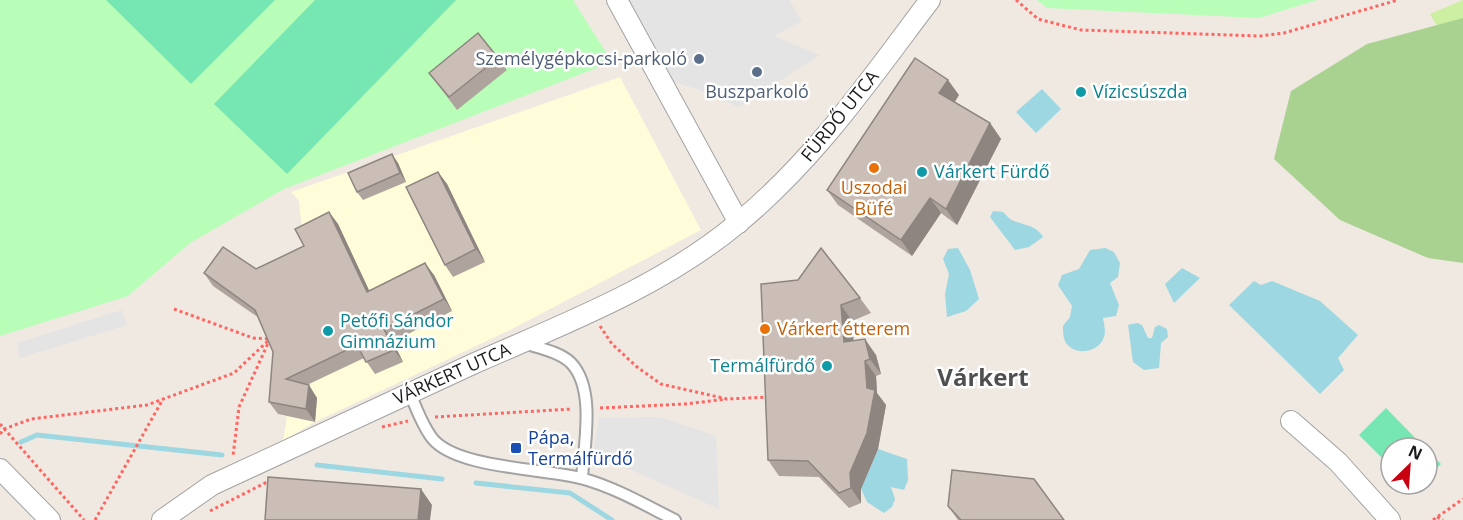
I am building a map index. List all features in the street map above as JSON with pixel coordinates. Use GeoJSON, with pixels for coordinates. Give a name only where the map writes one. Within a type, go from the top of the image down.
{"type":"FeatureCollection","features":[{"type":"Feature","properties":{"kind":"street"},"geometry":{"type":"LineString","coordinates":[[617,0],[739,223]]}},
{"type":"Feature","properties":{"kind":"street","name":"FÜRDŐ UTCA"},"geometry":{"type":"LineString","coordinates":[[739,223],[813,152],[930,0]]}},
{"type":"Feature","properties":{"kind":"street","name":"VÁRKERT UTCA"},"geometry":{"type":"LineString","coordinates":[[162,520],[212,484],[591,312],[680,265],[739,223]]}},
{"type":"Feature","properties":{"kind":"street"},"geometry":{"type":"LineString","coordinates":[[1291,421],[1338,462],[1390,520]]}},
{"type":"Feature","properties":{"kind":"street"},"geometry":{"type":"LineString","coordinates":[[0,469],[50,520]]}},
{"type":"Feature","properties":{"kind":"lane"},"geometry":{"type":"LineString","coordinates":[[522,342],[554,353],[570,362],[579,373],[587,408],[582,478]]}},
{"type":"Feature","properties":{"kind":"lane"},"geometry":{"type":"LineString","coordinates":[[410,393],[432,439],[459,457],[582,478],[616,490],[675,520]]}},
{"type":"Feature","properties":{"kind":"path"},"geometry":{"type":"LineString","coordinates":[[1016,0],[1038,19],[1081,30],[1260,36],[1284,33],[1398,0]]}},
{"type":"Feature","properties":{"kind":"path"},"geometry":{"type":"LineString","coordinates":[[174,309],[253,338],[270,339]]}},
{"type":"Feature","properties":{"kind":"path"},"geometry":{"type":"LineString","coordinates":[[591,312],[612,344],[637,367],[661,384],[727,399]]}},
{"type":"Feature","properties":{"kind":"path"},"geometry":{"type":"LineString","coordinates":[[0,434],[4,429],[31,419],[147,405],[234,373],[270,339]]}},
{"type":"Feature","properties":{"kind":"path"},"geometry":{"type":"LineString","coordinates":[[230,476],[239,407],[270,339]]}},
{"type":"Feature","properties":{"kind":"path"},"geometry":{"type":"LineString","coordinates":[[373,430],[420,417],[685,404],[776,397]]}},
{"type":"Feature","properties":{"kind":"path"},"geometry":{"type":"LineString","coordinates":[[95,520],[164,399]]}},
{"type":"Feature","properties":{"kind":"path"},"geometry":{"type":"LineString","coordinates":[[0,424],[84,520]]}},
{"type":"Feature","properties":{"kind":"path"},"geometry":{"type":"LineString","coordinates":[[207,512],[277,477]]}},
{"type":"Feature","properties":{"kind":"path"},"geometry":{"type":"LineString","coordinates":[[1435,519],[1463,499]]}},
{"type":"Feature","properties":{"kind":"path"},"geometry":{"type":"LineString","coordinates":[[1435,519],[1443,520]]}},
{"type":"Feature","properties":{"kind":"shaded area","name":"Személygépkocsi-parkoló"},"geometry":{"type":"Polygon","coordinates":[[[627,0],[789,0],[802,21],[774,36],[820,55],[739,107],[694,88],[672,82],[627,0]]]}},
{"type":"Feature","properties":{"kind":"shaded area"},"geometry":{"type":"Polygon","coordinates":[[[620,77],[701,230],[512,329],[315,422],[283,441],[287,417],[278,414],[282,364],[264,322],[213,286],[250,272],[312,258],[303,241],[299,201],[291,192],[620,77]]]}},
{"type":"Feature","properties":{"kind":"shaded area"},"geometry":{"type":"Polygon","coordinates":[[[122,310],[127,325],[20,358],[17,343],[122,310]]]}},
{"type":"Feature","properties":{"kind":"shaded area"},"geometry":{"type":"Polygon","coordinates":[[[660,417],[716,436],[719,509],[593,453],[599,418],[660,417]]]}},
{"type":"Feature","properties":{"kind":"green space"},"geometry":{"type":"Polygon","coordinates":[[[0,0],[573,0],[612,62],[284,189],[190,243],[128,296],[0,336],[0,0]]]}},
{"type":"Feature","properties":{"kind":"green space"},"geometry":{"type":"Polygon","coordinates":[[[106,0],[275,0],[191,84],[106,0]]]}},
{"type":"Feature","properties":{"kind":"green space"},"geometry":{"type":"Polygon","coordinates":[[[315,0],[456,0],[287,174],[214,104],[315,0]]]}},
{"type":"Feature","properties":{"kind":"green space"},"geometry":{"type":"Polygon","coordinates":[[[1037,0],[1317,0],[1259,18],[1047,8],[1037,0]]]}},
{"type":"Feature","properties":{"kind":"green space"},"geometry":{"type":"Polygon","coordinates":[[[1463,0],[1463,69],[1430,14],[1463,0]]]}},
{"type":"Feature","properties":{"kind":"green space"},"geometry":{"type":"Polygon","coordinates":[[[1463,18],[1463,263],[1428,258],[1340,220],[1274,159],[1291,91],[1367,44],[1463,18]]]}},
{"type":"Feature","properties":{"kind":"green space"},"geometry":{"type":"Polygon","coordinates":[[[1386,408],[1413,436],[1379,436],[1379,455],[1359,435],[1386,408]]]}},
{"type":"Feature","properties":{"kind":"water"},"geometry":{"type":"Polygon","coordinates":[[[1042,89],[1061,109],[1036,133],[1016,112],[1042,89]]]}},
{"type":"Feature","properties":{"kind":"water"},"geometry":{"type":"Polygon","coordinates":[[[993,211],[1003,212],[1013,220],[1034,228],[1043,237],[1029,247],[1015,250],[990,217],[993,211]]]}},
{"type":"Feature","properties":{"kind":"water"},"geometry":{"type":"Polygon","coordinates":[[[958,248],[970,270],[979,299],[966,311],[947,317],[945,294],[949,274],[943,259],[948,249],[958,248]]]}},
{"type":"Feature","properties":{"kind":"water"},"geometry":{"type":"Polygon","coordinates":[[[1105,248],[1114,252],[1120,263],[1118,277],[1110,283],[1119,305],[1116,316],[1103,318],[1104,337],[1097,347],[1080,351],[1069,346],[1064,339],[1063,326],[1070,317],[1072,306],[1058,285],[1062,275],[1079,269],[1090,250],[1105,248]]]}},
{"type":"Feature","properties":{"kind":"water"},"geometry":{"type":"Polygon","coordinates":[[[1182,268],[1200,278],[1174,303],[1165,284],[1182,268]]]}},
{"type":"Feature","properties":{"kind":"water"},"geometry":{"type":"Polygon","coordinates":[[[1254,281],[1261,285],[1272,281],[1320,301],[1358,335],[1338,358],[1344,370],[1320,394],[1229,305],[1254,281]]]}},
{"type":"Feature","properties":{"kind":"water"},"geometry":{"type":"Polygon","coordinates":[[[1137,323],[1142,325],[1148,338],[1152,338],[1155,327],[1159,325],[1167,329],[1168,337],[1161,343],[1159,368],[1144,370],[1133,362],[1128,325],[1137,323]]]}},
{"type":"Feature","properties":{"kind":"water"},"geometry":{"type":"Polygon","coordinates":[[[878,449],[907,459],[908,480],[904,490],[891,487],[895,499],[892,507],[884,513],[867,502],[861,489],[878,449]]]}},
{"type":"Feature","properties":{"kind":"building"},"geometry":{"type":"Polygon","coordinates":[[[478,33],[498,58],[449,97],[429,73],[478,33]]]}},
{"type":"Feature","properties":{"kind":"building","name":"Várkert Fürdő"},"geometry":{"type":"Polygon","coordinates":[[[915,58],[948,80],[939,93],[990,123],[946,209],[930,198],[901,240],[827,190],[915,58]]]}},
{"type":"Feature","properties":{"kind":"building"},"geometry":{"type":"Polygon","coordinates":[[[392,154],[400,173],[357,192],[348,173],[392,154]]]}},
{"type":"Feature","properties":{"kind":"building"},"geometry":{"type":"Polygon","coordinates":[[[438,172],[476,249],[445,265],[406,187],[438,172]]]}},
{"type":"Feature","properties":{"kind":"building","name":"Petőfi Sándor Gimnázium"},"geometry":{"type":"Polygon","coordinates":[[[329,212],[367,292],[425,263],[444,299],[384,329],[394,350],[366,362],[357,345],[286,379],[309,385],[306,409],[269,402],[273,352],[255,310],[204,273],[223,247],[256,269],[304,246],[295,229],[329,212]]]}},
{"type":"Feature","properties":{"kind":"building","name":"Termálfürdő"},"geometry":{"type":"Polygon","coordinates":[[[821,248],[860,298],[841,305],[844,342],[865,339],[870,359],[865,361],[867,388],[875,390],[867,433],[850,473],[851,488],[839,493],[808,461],[768,460],[761,284],[798,280],[821,248]]]}},
{"type":"Feature","properties":{"kind":"building"},"geometry":{"type":"Polygon","coordinates":[[[952,470],[1034,479],[1064,520],[961,520],[948,506],[952,470]]]}},
{"type":"Feature","properties":{"kind":"building"},"geometry":{"type":"Polygon","coordinates":[[[268,477],[421,489],[418,520],[265,520],[268,477]]]}},
{"type":"Feature","properties":{"kind":"waterway"},"geometry":{"type":"LineString","coordinates":[[21,442],[37,435],[222,455]]}},
{"type":"Feature","properties":{"kind":"waterway"},"geometry":{"type":"LineString","coordinates":[[317,465],[442,479]]}},
{"type":"Feature","properties":{"kind":"waterway"},"geometry":{"type":"LineString","coordinates":[[476,483],[570,493],[612,520]]}},
{"type":"Feature","properties":{"kind":"place","name":"Személygépkocsi-parkoló"},"geometry":{"type":"Point","coordinates":[699,59]}},
{"type":"Feature","properties":{"kind":"place","name":"Buszparkoló"},"geometry":{"type":"Point","coordinates":[757,72]}},
{"type":"Feature","properties":{"kind":"place","name":"Vízicsúszda"},"geometry":{"type":"Point","coordinates":[1081,92]}},
{"type":"Feature","properties":{"kind":"place","name":"Uszodai Büfé"},"geometry":{"type":"Point","coordinates":[874,168]}},
{"type":"Feature","properties":{"kind":"place","name":"Várkert Fürdő"},"geometry":{"type":"Point","coordinates":[922,172]}},
{"type":"Feature","properties":{"kind":"place","name":"Várkert étterem"},"geometry":{"type":"Point","coordinates":[765,329]}},
{"type":"Feature","properties":{"kind":"place","name":"Petőfi Sándor Gimnázium"},"geometry":{"type":"Point","coordinates":[328,331]}},
{"type":"Feature","properties":{"kind":"place","name":"Termálfürdő"},"geometry":{"type":"Point","coordinates":[827,366]}},
{"type":"Feature","properties":{"kind":"place","name":"Pápa, Termálfürdő"},"geometry":{"type":"Point","coordinates":[516,448]}},
{"type":"Feature","properties":{"kind":"district","name":"Várkert"},"geometry":{"type":"Point","coordinates":[983,378]}}]}
